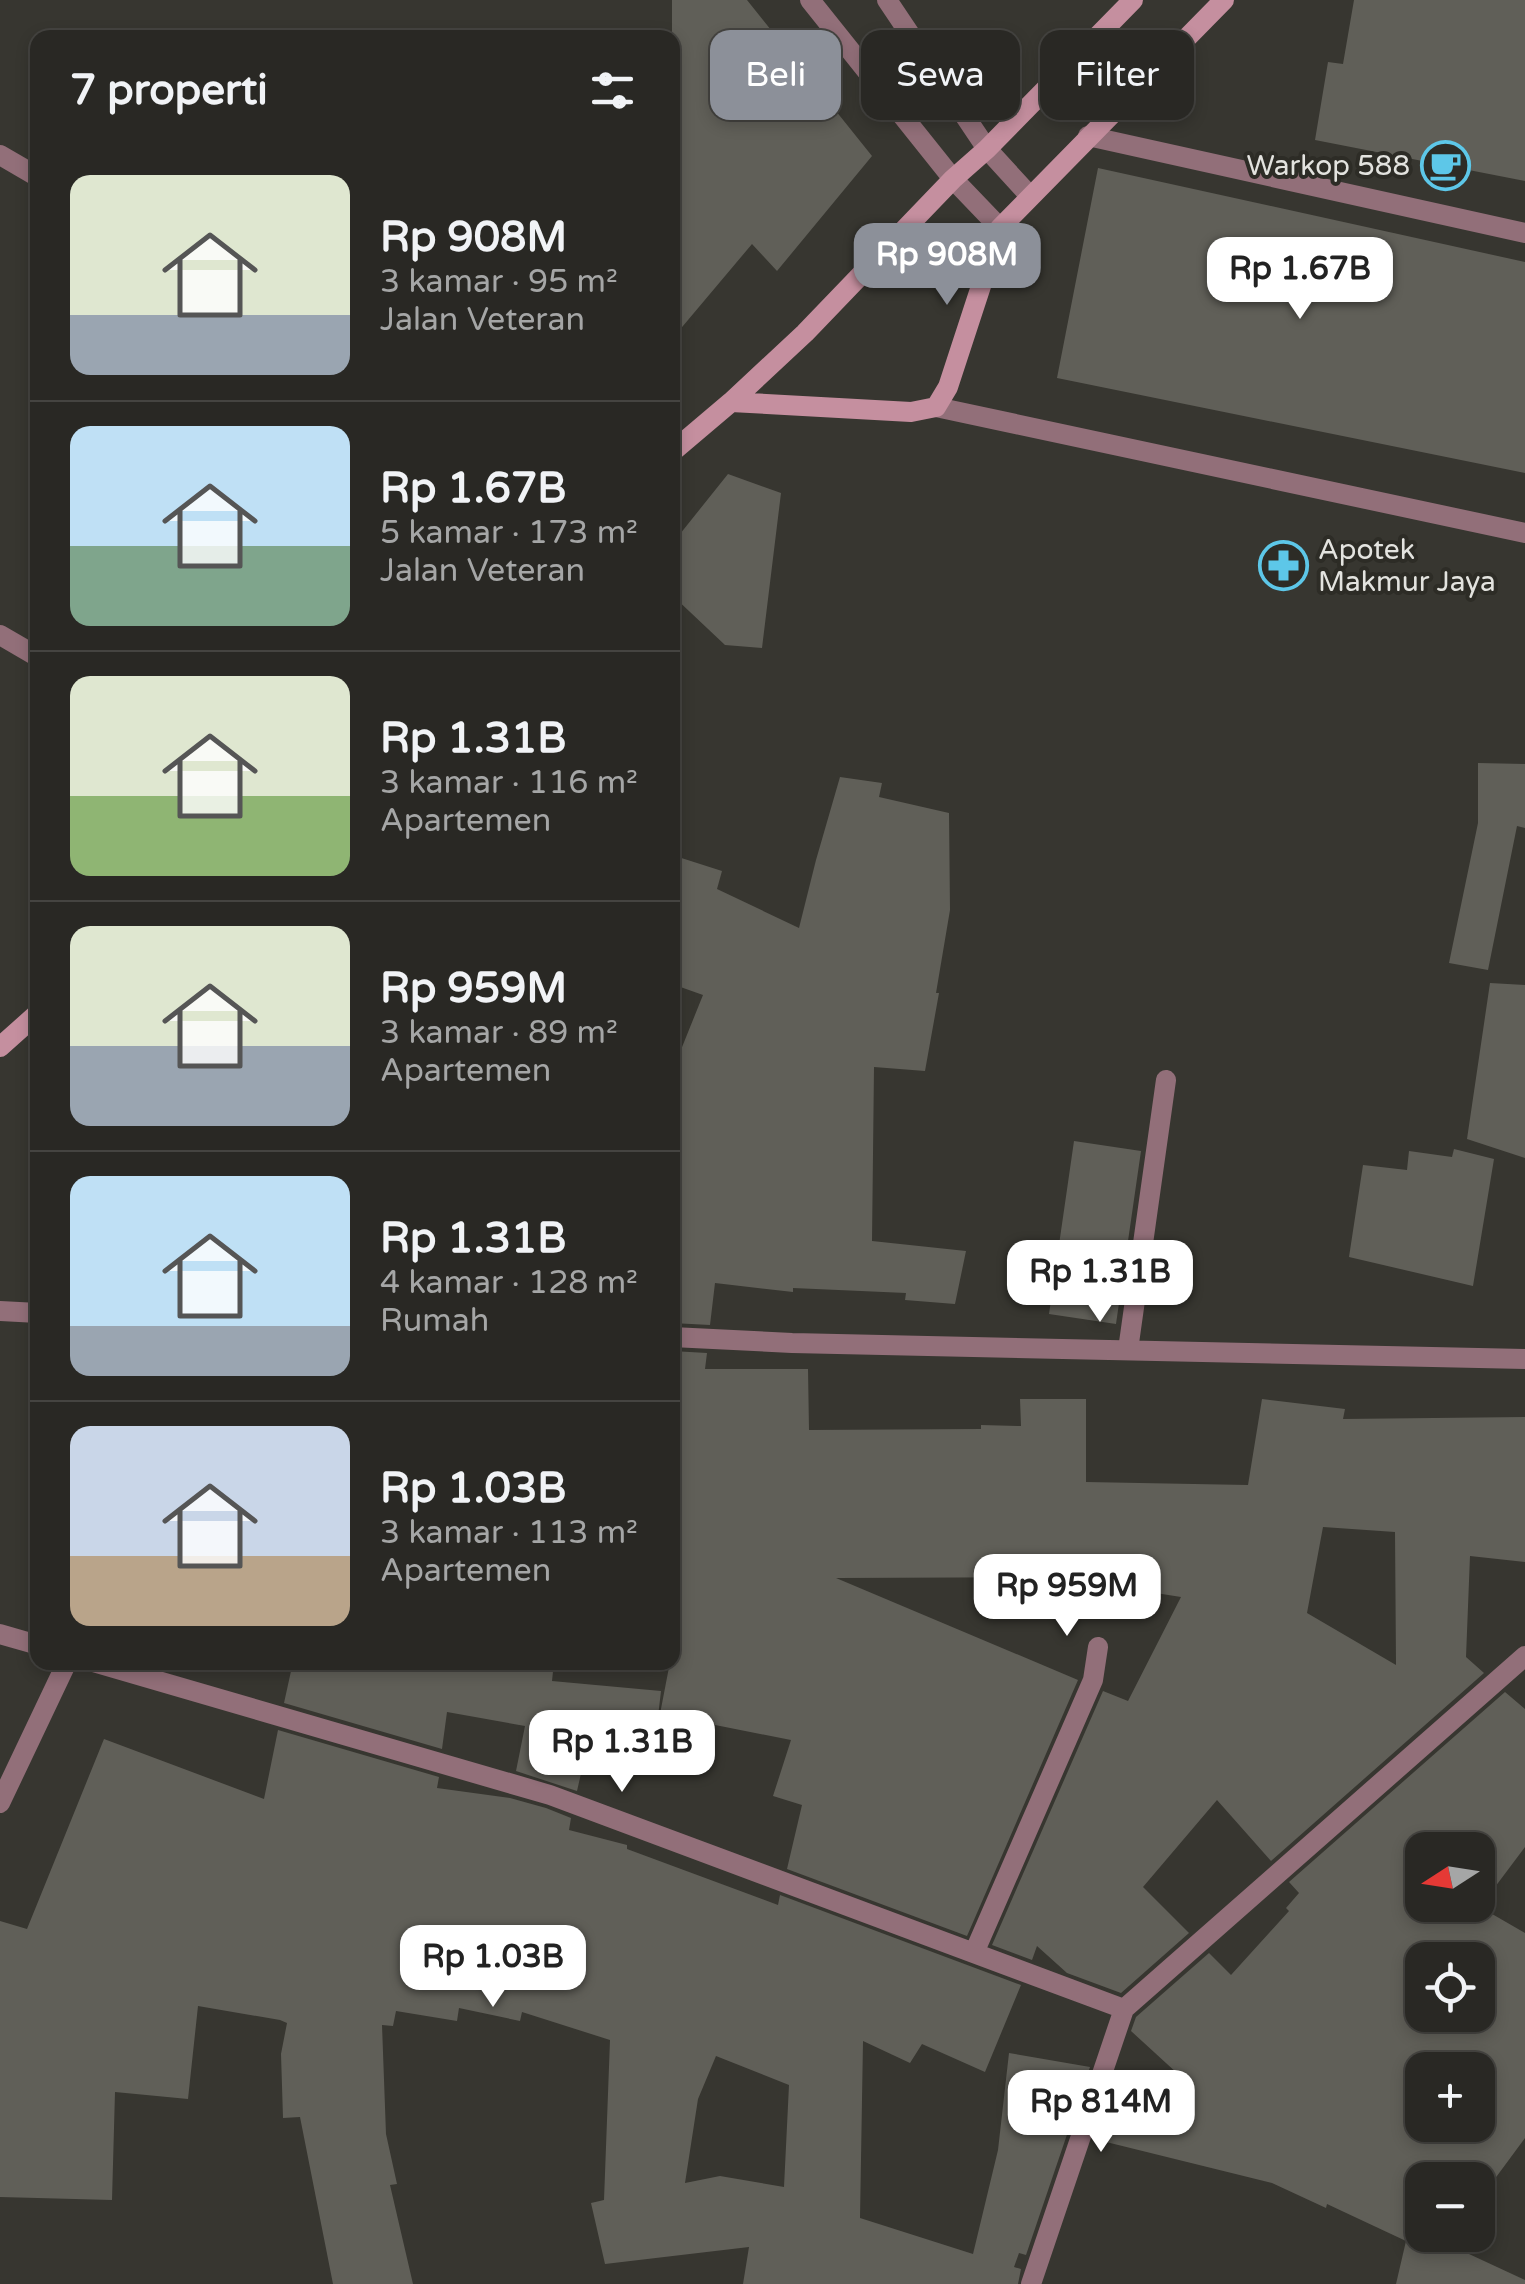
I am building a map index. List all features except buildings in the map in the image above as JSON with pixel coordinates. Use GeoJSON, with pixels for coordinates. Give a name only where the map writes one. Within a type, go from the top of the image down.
{"type":"FeatureCollection","features":[{"type":"Feature","properties":{"kind":"main road"},"geometry":{"type":"LineString","coordinates":[[680,445],[804,332],[1134,0]]}},
{"type":"Feature","properties":{"kind":"main road"},"geometry":{"type":"LineString","coordinates":[[731,402],[911,412],[936,407],[948,386],[1000,228],[1224,0]]}},
{"type":"Feature","properties":{"kind":"main road"},"geometry":{"type":"LineString","coordinates":[[0,1046],[30,1019]]}},
{"type":"Feature","properties":{"kind":"street"},"geometry":{"type":"LineString","coordinates":[[810,0],[953,179],[1000,228]]}},
{"type":"Feature","properties":{"kind":"street"},"geometry":{"type":"LineString","coordinates":[[887,0],[987,149],[1030,196]]}},
{"type":"Feature","properties":{"kind":"street"},"geometry":{"type":"LineString","coordinates":[[1088,136],[1525,233]]}},
{"type":"Feature","properties":{"kind":"street"},"geometry":{"type":"LineString","coordinates":[[0,155],[30,172]]}},
{"type":"Feature","properties":{"kind":"street"},"geometry":{"type":"LineString","coordinates":[[936,407],[1525,533]]}},
{"type":"Feature","properties":{"kind":"street"},"geometry":{"type":"LineString","coordinates":[[0,635],[30,652]]}},
{"type":"Feature","properties":{"kind":"street"},"geometry":{"type":"LineString","coordinates":[[1128,1350],[1166,1080]]}},
{"type":"Feature","properties":{"kind":"street"},"geometry":{"type":"LineString","coordinates":[[0,1311],[30,1313]]}},
{"type":"Feature","properties":{"kind":"street"},"geometry":{"type":"LineString","coordinates":[[680,1338],[1525,1359]]}},
{"type":"Feature","properties":{"kind":"street"},"geometry":{"type":"LineString","coordinates":[[0,1634],[30,1643]]}},
{"type":"Feature","properties":{"kind":"street"},"geometry":{"type":"LineString","coordinates":[[974,1953],[1093,1680],[1098,1647]]}},
{"type":"Feature","properties":{"kind":"street"},"geometry":{"type":"LineString","coordinates":[[1031,2284],[1124,2009],[1525,1656]]}},
{"type":"Feature","properties":{"kind":"street"},"geometry":{"type":"LineString","coordinates":[[0,1803],[63,1670]]}},
{"type":"Feature","properties":{"kind":"street"},"geometry":{"type":"LineString","coordinates":[[120,1670],[550,1795],[1124,2009]]}},
{"type":"Feature","properties":{"kind":"place","name":"Warkop 588"},"geometry":{"type":"Point","coordinates":[1445,166]}},
{"type":"Feature","properties":{"kind":"place","name":"Apotek Makmur Jaya"},"geometry":{"type":"Point","coordinates":[1283,566]}}]}
